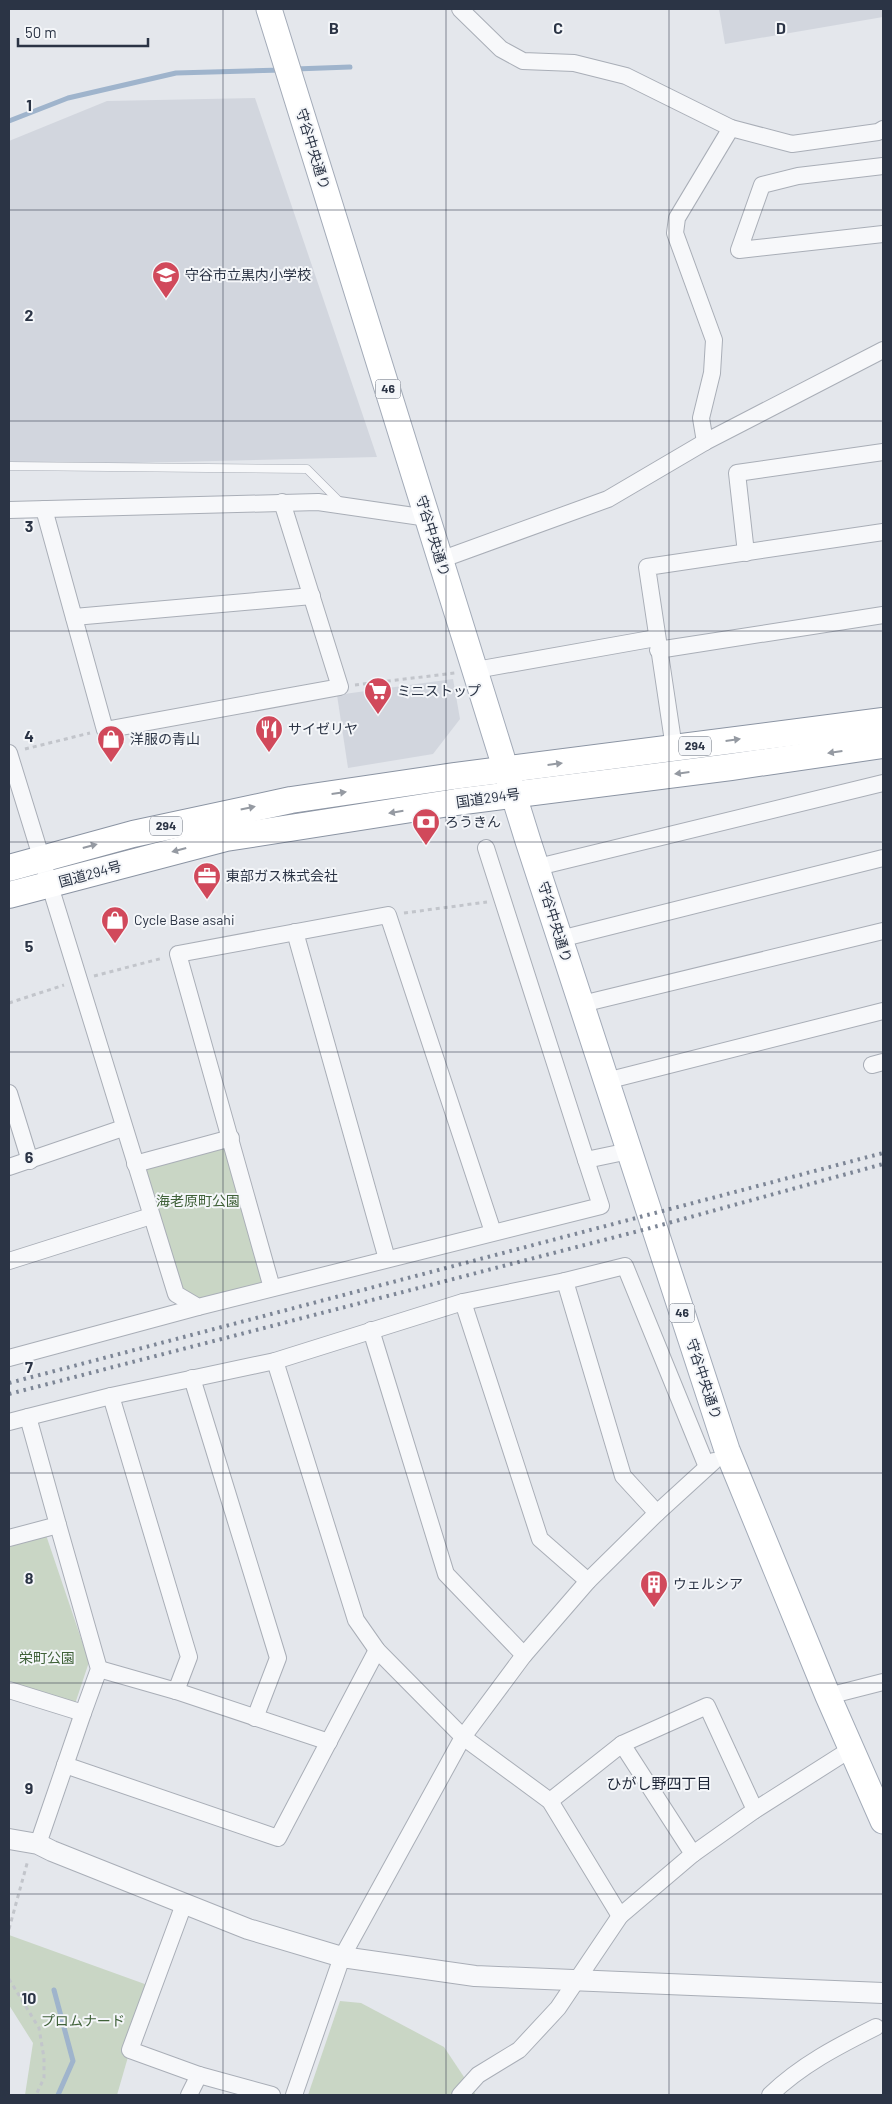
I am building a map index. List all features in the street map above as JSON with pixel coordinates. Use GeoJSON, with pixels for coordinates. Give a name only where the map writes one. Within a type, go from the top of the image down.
{"type":"FeatureCollection","features":[{"type":"Feature","properties":{"kind":"highway","name":"国道294号"},"geometry":{"type":"LineString","coordinates":[[9,868],[133,834],[291,800],[883,721]]}},
{"type":"Feature","properties":{"kind":"highway","name":"国道294号"},"geometry":{"type":"LineString","coordinates":[[9,895],[226,838],[514,794],[730,767],[883,745]]}},
{"type":"Feature","properties":{"kind":"main road","name":"守谷中央通り"},"geometry":{"type":"LineString","coordinates":[[269,9],[506,770],[727,1450],[828,1696],[883,1820]]}},
{"type":"Feature","properties":{"kind":"street"},"geometry":{"type":"LineString","coordinates":[[460,9],[501,49],[523,60],[574,63],[626,76],[731,128],[792,144],[878,132],[883,129]]}},
{"type":"Feature","properties":{"kind":"street"},"geometry":{"type":"LineString","coordinates":[[705,442],[701,418],[712,373],[714,340],[675,233],[677,218],[731,128]]}},
{"type":"Feature","properties":{"kind":"street"},"geometry":{"type":"LineString","coordinates":[[883,166],[798,176],[762,185],[739,250],[883,234]]}},
{"type":"Feature","properties":{"kind":"street"},"geometry":{"type":"LineString","coordinates":[[440,560],[608,499],[705,442],[883,350]]}},
{"type":"Feature","properties":{"kind":"street"},"geometry":{"type":"LineString","coordinates":[[746,553],[737,473],[883,452]]}},
{"type":"Feature","properties":{"kind":"street"},"geometry":{"type":"LineString","coordinates":[[44,509],[105,730],[340,687],[282,502]]}},
{"type":"Feature","properties":{"kind":"street"},"geometry":{"type":"LineString","coordinates":[[9,510],[318,502],[428,518]]}},
{"type":"Feature","properties":{"kind":"street"},"geometry":{"type":"LineString","coordinates":[[674,748],[647,567],[883,532]]}},
{"type":"Feature","properties":{"kind":"street"},"geometry":{"type":"LineString","coordinates":[[74,618],[312,596]]}},
{"type":"Feature","properties":{"kind":"street"},"geometry":{"type":"LineString","coordinates":[[476,670],[657,644],[883,615]]}},
{"type":"Feature","properties":{"kind":"street"},"geometry":{"type":"LineString","coordinates":[[14,751],[42,858],[123,1128],[176,1294],[198,1307]]}},
{"type":"Feature","properties":{"kind":"street"},"geometry":{"type":"LineString","coordinates":[[538,867],[883,783]]}},
{"type":"Feature","properties":{"kind":"street"},"geometry":{"type":"LineString","coordinates":[[9,1358],[198,1307],[600,1206],[486,848]]}},
{"type":"Feature","properties":{"kind":"street"},"geometry":{"type":"LineString","coordinates":[[560,939],[883,858]]}},
{"type":"Feature","properties":{"kind":"street"},"geometry":{"type":"LineString","coordinates":[[272,1288],[178,954],[388,915],[493,1232]]}},
{"type":"Feature","properties":{"kind":"street"},"geometry":{"type":"LineString","coordinates":[[582,1004],[883,931]]}},
{"type":"Feature","properties":{"kind":"street"},"geometry":{"type":"LineString","coordinates":[[295,932],[387,1259]]}},
{"type":"Feature","properties":{"kind":"street"},"geometry":{"type":"LineString","coordinates":[[606,1081],[883,1011]]}},
{"type":"Feature","properties":{"kind":"street"},"geometry":{"type":"LineString","coordinates":[[9,1093],[30,1161]]}},
{"type":"Feature","properties":{"kind":"street"},"geometry":{"type":"LineString","coordinates":[[9,1167],[123,1128]]}},
{"type":"Feature","properties":{"kind":"street"},"geometry":{"type":"LineString","coordinates":[[135,1164],[231,1138]]}},
{"type":"Feature","properties":{"kind":"street"},"geometry":{"type":"LineString","coordinates":[[586,1160],[629,1151]]}},
{"type":"Feature","properties":{"kind":"street"},"geometry":{"type":"LineString","coordinates":[[9,1261],[151,1216]]}},
{"type":"Feature","properties":{"kind":"street"},"geometry":{"type":"LineString","coordinates":[[9,1422],[112,1396],[275,1361],[463,1302],[625,1266],[707,1467]]}},
{"type":"Feature","properties":{"kind":"street"},"geometry":{"type":"LineString","coordinates":[[564,1281],[623,1476],[657,1512]]}},
{"type":"Feature","properties":{"kind":"street"},"geometry":{"type":"LineString","coordinates":[[463,1302],[540,1539],[588,1581]]}},
{"type":"Feature","properties":{"kind":"street"},"geometry":{"type":"LineString","coordinates":[[372,1330],[446,1574],[524,1655]]}},
{"type":"Feature","properties":{"kind":"street"},"geometry":{"type":"LineString","coordinates":[[275,1361],[356,1620],[377,1650],[463,1737],[550,1801],[620,1916]]}},
{"type":"Feature","properties":{"kind":"street"},"geometry":{"type":"LineString","coordinates":[[192,1378],[278,1658],[256,1718]]}},
{"type":"Feature","properties":{"kind":"street"},"geometry":{"type":"LineString","coordinates":[[112,1396],[189,1657],[176,1691]]}},
{"type":"Feature","properties":{"kind":"street"},"geometry":{"type":"LineString","coordinates":[[28,1418],[99,1669],[35,1843]]}},
{"type":"Feature","properties":{"kind":"street"},"geometry":{"type":"LineString","coordinates":[[294,2095],[342,1957],[463,1737],[524,1655],[588,1581],[657,1512],[727,1450]]}},
{"type":"Feature","properties":{"kind":"street"},"geometry":{"type":"LineString","coordinates":[[9,1538],[58,1524]]}},
{"type":"Feature","properties":{"kind":"street"},"geometry":{"type":"LineString","coordinates":[[65,1765],[278,1838],[377,1650]]}},
{"type":"Feature","properties":{"kind":"street"},"geometry":{"type":"LineString","coordinates":[[99,1669],[176,1691],[329,1742]]}},
{"type":"Feature","properties":{"kind":"street"},"geometry":{"type":"LineString","coordinates":[[828,1696],[883,1682]]}},
{"type":"Feature","properties":{"kind":"street"},"geometry":{"type":"LineString","coordinates":[[9,1690],[84,1713]]}},
{"type":"Feature","properties":{"kind":"street"},"geometry":{"type":"LineString","coordinates":[[550,1801],[622,1744],[707,1706],[755,1810]]}},
{"type":"Feature","properties":{"kind":"street"},"geometry":{"type":"LineString","coordinates":[[622,1744],[693,1854]]}},
{"type":"Feature","properties":{"kind":"street"},"geometry":{"type":"LineString","coordinates":[[460,2095],[478,2075],[519,2050],[558,2008],[620,1916],[693,1854],[755,1810],[851,1749]]}},
{"type":"Feature","properties":{"kind":"street"},"geometry":{"type":"LineString","coordinates":[[9,1839],[35,1843],[248,1929],[342,1957],[475,1976],[883,1993]]}},
{"type":"Feature","properties":{"kind":"street"},"geometry":{"type":"LineString","coordinates":[[184,1904],[130,2050],[199,2074],[272,2095]]}},
{"type":"Feature","properties":{"kind":"street"},"geometry":{"type":"LineString","coordinates":[[770,2095],[786,2079],[822,2054],[876,2027]]}},
{"type":"Feature","properties":{"kind":"street"},"geometry":{"type":"LineString","coordinates":[[189,2095],[199,2074]]}},
{"type":"Feature","properties":{"kind":"lane"},"geometry":{"type":"LineString","coordinates":[[9,466],[307,469],[343,506]]}},
{"type":"Feature","properties":{"kind":"path"},"geometry":{"type":"LineString","coordinates":[[340,687],[476,670]]}},
{"type":"Feature","properties":{"kind":"path"},"geometry":{"type":"LineString","coordinates":[[14,751],[105,730]]}},
{"type":"Feature","properties":{"kind":"path"},"geometry":{"type":"LineString","coordinates":[[388,915],[503,900]]}},
{"type":"Feature","properties":{"kind":"path"},"geometry":{"type":"LineString","coordinates":[[9,1003],[79,980],[178,954]]}},
{"type":"Feature","properties":{"kind":"path"},"geometry":{"type":"LineString","coordinates":[[9,1929],[35,1843]]}},
{"type":"Feature","properties":{"kind":"path"},"geometry":{"type":"LineString","coordinates":[[9,1978],[39,2028],[44,2058],[44,2078],[36,2095]]}},
{"type":"Feature","properties":{"kind":"shaded area"},"geometry":{"type":"Polygon","coordinates":[[[719,9],[883,9],[883,17],[725,44],[719,9]]]}},
{"type":"Feature","properties":{"kind":"shaded area","name":"守谷市立黒内小学校"},"geometry":{"type":"Polygon","coordinates":[[[255,98],[377,457],[9,466],[9,141],[107,101],[255,98]]]}},
{"type":"Feature","properties":{"kind":"shaded area"},"geometry":{"type":"Polygon","coordinates":[[[453,679],[460,719],[433,754],[348,768],[337,695],[453,679]]]}},
{"type":"Feature","properties":{"kind":"green space","name":"海老原町公園"},"geometry":{"type":"Polygon","coordinates":[[[231,1138],[272,1288],[198,1307],[176,1294],[135,1164],[231,1138]]]}},
{"type":"Feature","properties":{"kind":"green space","name":"栄町公園"},"geometry":{"type":"Polygon","coordinates":[[[46,1535],[89,1662],[74,1707],[9,1687],[9,1547],[46,1535]]]}},
{"type":"Feature","properties":{"kind":"green space","name":"プロムナード"},"geometry":{"type":"Polygon","coordinates":[[[9,1935],[153,1987],[130,2050],[117,2095],[25,2095],[33,2043],[9,2005],[9,1935]]]}},
{"type":"Feature","properties":{"kind":"green space"},"geometry":{"type":"Polygon","coordinates":[[[340,2001],[361,2003],[444,2047],[476,2095],[308,2095],[340,2001]]]}},
{"type":"Feature","properties":{"kind":"waterway"},"geometry":{"type":"LineString","coordinates":[[295,69],[350,67]]}},
{"type":"Feature","properties":{"kind":"waterway"},"geometry":{"type":"LineString","coordinates":[[9,121],[68,98],[176,73],[282,70]]}},
{"type":"Feature","properties":{"kind":"waterway"},"geometry":{"type":"LineString","coordinates":[[54,1990],[73,2061],[58,2095]]}},
{"type":"Feature","properties":{"kind":"railway"},"geometry":{"type":"LineString","coordinates":[[9,1383],[883,1153]]}},
{"type":"Feature","properties":{"kind":"railway"},"geometry":{"type":"LineString","coordinates":[[9,1394],[654,1227],[883,1164]]}},
{"type":"Feature","properties":{"kind":"place","name":"守谷市立黒内小学校"},"geometry":{"type":"Point","coordinates":[166,299]}},
{"type":"Feature","properties":{"kind":"place","name":"ミニストップ"},"geometry":{"type":"Point","coordinates":[378,715]}},
{"type":"Feature","properties":{"kind":"place","name":"サイゼリヤ"},"geometry":{"type":"Point","coordinates":[269,753]}},
{"type":"Feature","properties":{"kind":"place","name":"洋服の青山"},"geometry":{"type":"Point","coordinates":[111,763]}},
{"type":"Feature","properties":{"kind":"place","name":"ろうきん"},"geometry":{"type":"Point","coordinates":[426,846]}},
{"type":"Feature","properties":{"kind":"place","name":"東部ガス株式会社"},"geometry":{"type":"Point","coordinates":[207,900]}},
{"type":"Feature","properties":{"kind":"place","name":"Cycle Base asahi"},"geometry":{"type":"Point","coordinates":[115,944]}},
{"type":"Feature","properties":{"kind":"place","name":"ウェルシア"},"geometry":{"type":"Point","coordinates":[654,1608]}},
{"type":"Feature","properties":{"kind":"district","name":"ひがし野四丁目"},"geometry":{"type":"Point","coordinates":[659,1784]}}]}
